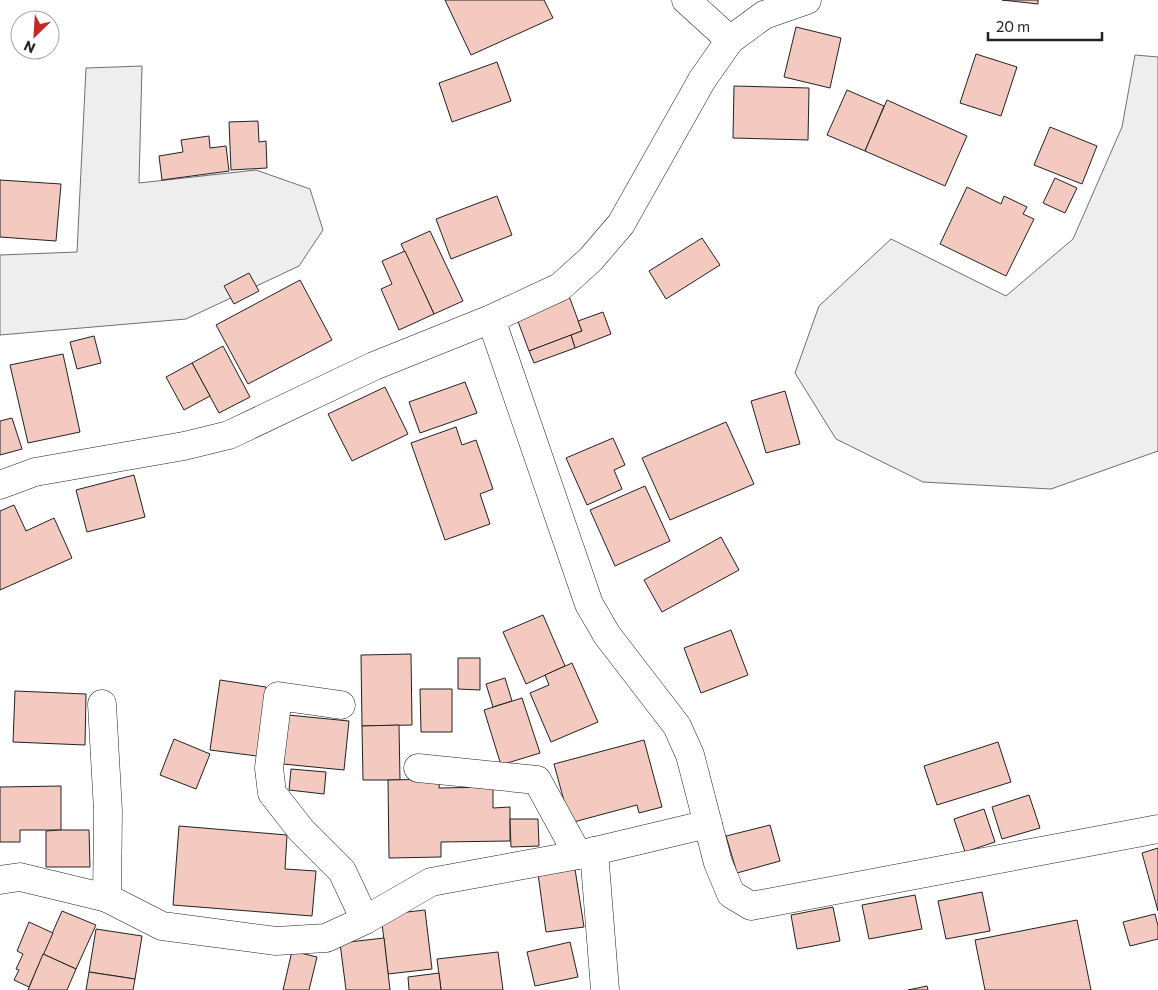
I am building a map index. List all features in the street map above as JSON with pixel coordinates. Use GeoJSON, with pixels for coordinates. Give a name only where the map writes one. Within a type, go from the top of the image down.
{"type":"FeatureCollection","features":[{"type":"Feature","properties":{"kind":"street"},"geometry":{"type":"LineString","coordinates":[[686,0],[730,40]]}},
{"type":"Feature","properties":{"kind":"street"},"geometry":{"type":"LineString","coordinates":[[0,485],[35,472],[184,446],[230,435],[374,366],[491,319],[560,287],[591,259],[622,224],[702,80],[730,40],[762,8],[807,0]]}},
{"type":"Feature","properties":{"kind":"street"},"geometry":{"type":"LineString","coordinates":[[491,319],[589,604],[607,635],[677,726],[690,755],[718,862],[731,894],[751,906],[1158,829]]}},
{"type":"Feature","properties":{"kind":"street"},"geometry":{"type":"LineString","coordinates":[[341,705],[278,696],[269,768],[272,793],[301,830],[342,872],[364,920]]}},
{"type":"Feature","properties":{"kind":"street"},"geometry":{"type":"LineString","coordinates":[[102,704],[108,811],[107,898]]}},
{"type":"Feature","properties":{"kind":"street"},"geometry":{"type":"LineString","coordinates":[[418,768],[537,780],[586,853],[605,990]]}},
{"type":"Feature","properties":{"kind":"street"},"geometry":{"type":"LineString","coordinates":[[0,880],[20,878],[107,898],[162,926],[276,941],[326,938],[364,920],[431,882],[586,853],[708,824]]}},
{"type":"Feature","properties":{"kind":"shaded area"},"geometry":{"type":"Polygon","coordinates":[[[1135,55],[1158,57],[1158,451],[1051,489],[923,482],[836,439],[795,373],[819,306],[891,239],[1006,296],[1073,239],[1122,127],[1135,55]]]}},
{"type":"Feature","properties":{"kind":"shaded area"},"geometry":{"type":"Polygon","coordinates":[[[142,66],[139,183],[256,170],[310,189],[323,230],[299,266],[186,319],[0,335],[0,255],[77,252],[86,68],[142,66]]]}},
{"type":"Feature","properties":{"kind":"building"},"geometry":{"type":"Polygon","coordinates":[[[445,0],[544,0],[553,18],[471,55],[445,0]]]}},
{"type":"Feature","properties":{"kind":"building"},"geometry":{"type":"Polygon","coordinates":[[[1002,0],[1038,0],[1038,4],[1002,0]]]}},
{"type":"Feature","properties":{"kind":"building"},"geometry":{"type":"Polygon","coordinates":[[[796,27],[841,38],[830,88],[784,77],[796,27]]]}},
{"type":"Feature","properties":{"kind":"building"},"geometry":{"type":"Polygon","coordinates":[[[976,54],[1017,67],[1001,116],[960,103],[976,54]]]}},
{"type":"Feature","properties":{"kind":"building"},"geometry":{"type":"Polygon","coordinates":[[[497,62],[511,101],[452,122],[439,83],[497,62]]]}},
{"type":"Feature","properties":{"kind":"building"},"geometry":{"type":"Polygon","coordinates":[[[734,86],[809,88],[808,140],[733,138],[734,86]]]}},
{"type":"Feature","properties":{"kind":"building"},"geometry":{"type":"Polygon","coordinates":[[[847,90],[884,106],[865,151],[827,135],[847,90]]]}},
{"type":"Feature","properties":{"kind":"building"},"geometry":{"type":"Polygon","coordinates":[[[887,100],[967,136],[945,186],[865,151],[887,100]]]}},
{"type":"Feature","properties":{"kind":"building"},"geometry":{"type":"Polygon","coordinates":[[[258,121],[259,142],[266,141],[267,168],[231,170],[229,122],[258,121]]]}},
{"type":"Feature","properties":{"kind":"building"},"geometry":{"type":"Polygon","coordinates":[[[1050,127],[1097,146],[1082,184],[1034,165],[1050,127]]]}},
{"type":"Feature","properties":{"kind":"building"},"geometry":{"type":"Polygon","coordinates":[[[209,136],[210,148],[226,146],[229,171],[162,180],[159,156],[183,152],[181,140],[209,136]]]}},
{"type":"Feature","properties":{"kind":"building"},"geometry":{"type":"Polygon","coordinates":[[[1055,178],[1077,188],[1065,213],[1043,203],[1055,178]]]}},
{"type":"Feature","properties":{"kind":"building"},"geometry":{"type":"Polygon","coordinates":[[[0,180],[61,184],[56,241],[0,237],[0,180]]]}},
{"type":"Feature","properties":{"kind":"building"},"geometry":{"type":"Polygon","coordinates":[[[967,187],[1001,204],[1004,196],[1027,207],[1023,214],[1034,219],[1006,276],[940,244],[967,187]]]}},
{"type":"Feature","properties":{"kind":"building"},"geometry":{"type":"Polygon","coordinates":[[[497,196],[512,235],[451,259],[436,219],[497,196]]]}},
{"type":"Feature","properties":{"kind":"building"},"geometry":{"type":"Polygon","coordinates":[[[430,231],[463,301],[434,314],[401,244],[430,231]]]}},
{"type":"Feature","properties":{"kind":"building"},"geometry":{"type":"Polygon","coordinates":[[[702,238],[720,265],[666,299],[649,271],[702,238]]]}},
{"type":"Feature","properties":{"kind":"building"},"geometry":{"type":"Polygon","coordinates":[[[405,251],[434,314],[399,330],[381,289],[392,284],[382,261],[405,251]]]}},
{"type":"Feature","properties":{"kind":"building"},"geometry":{"type":"Polygon","coordinates":[[[249,273],[259,291],[234,304],[224,286],[249,273]]]}},
{"type":"Feature","properties":{"kind":"building"},"geometry":{"type":"Polygon","coordinates":[[[300,280],[332,340],[248,384],[216,325],[300,280]]]}},
{"type":"Feature","properties":{"kind":"building"},"geometry":{"type":"Polygon","coordinates":[[[569,296],[582,331],[529,351],[516,316],[569,296]]]}},
{"type":"Feature","properties":{"kind":"building"},"geometry":{"type":"Polygon","coordinates":[[[603,312],[611,334],[575,348],[571,335],[582,331],[578,321],[603,312]]]}},
{"type":"Feature","properties":{"kind":"building"},"geometry":{"type":"Polygon","coordinates":[[[571,335],[575,348],[534,363],[529,351],[571,335]]]}},
{"type":"Feature","properties":{"kind":"building"},"geometry":{"type":"Polygon","coordinates":[[[94,336],[101,363],[77,369],[70,342],[94,336]]]}},
{"type":"Feature","properties":{"kind":"building"},"geometry":{"type":"Polygon","coordinates":[[[223,346],[250,397],[219,413],[192,363],[223,346]]]}},
{"type":"Feature","properties":{"kind":"building"},"geometry":{"type":"Polygon","coordinates":[[[63,354],[80,432],[28,443],[10,365],[63,354]]]}},
{"type":"Feature","properties":{"kind":"building"},"geometry":{"type":"Polygon","coordinates":[[[192,363],[210,396],[184,410],[166,377],[192,363]]]}},
{"type":"Feature","properties":{"kind":"building"},"geometry":{"type":"Polygon","coordinates":[[[465,382],[477,413],[420,433],[409,402],[465,382]]]}},
{"type":"Feature","properties":{"kind":"building"},"geometry":{"type":"Polygon","coordinates":[[[385,387],[408,434],[352,461],[328,414],[385,387]]]}},
{"type":"Feature","properties":{"kind":"building"},"geometry":{"type":"Polygon","coordinates":[[[785,391],[800,444],[766,453],[751,401],[785,391]]]}},
{"type":"Feature","properties":{"kind":"building"},"geometry":{"type":"Polygon","coordinates":[[[12,418],[22,449],[0,455],[0,421],[12,418]]]}},
{"type":"Feature","properties":{"kind":"building"},"geometry":{"type":"Polygon","coordinates":[[[726,422],[754,484],[670,520],[642,458],[726,422]]]}},
{"type":"Feature","properties":{"kind":"building"},"geometry":{"type":"Polygon","coordinates":[[[456,427],[462,445],[476,440],[493,489],[480,494],[490,524],[445,540],[411,443],[456,427]]]}},
{"type":"Feature","properties":{"kind":"building"},"geometry":{"type":"Polygon","coordinates":[[[613,438],[625,465],[614,470],[622,489],[587,505],[566,458],[613,438]]]}},
{"type":"Feature","properties":{"kind":"building"},"geometry":{"type":"Polygon","coordinates":[[[134,475],[145,517],[87,532],[76,490],[134,475]]]}},
{"type":"Feature","properties":{"kind":"building"},"geometry":{"type":"Polygon","coordinates":[[[645,486],[670,541],[615,566],[590,510],[645,486]]]}},
{"type":"Feature","properties":{"kind":"building"},"geometry":{"type":"Polygon","coordinates":[[[14,505],[26,531],[54,518],[72,558],[0,590],[0,511],[14,505]]]}},
{"type":"Feature","properties":{"kind":"building"},"geometry":{"type":"Polygon","coordinates":[[[721,537],[739,570],[662,612],[644,580],[721,537]]]}},
{"type":"Feature","properties":{"kind":"building"},"geometry":{"type":"Polygon","coordinates":[[[543,615],[565,666],[526,684],[503,632],[543,615]]]}},
{"type":"Feature","properties":{"kind":"building"},"geometry":{"type":"Polygon","coordinates":[[[731,630],[748,675],[701,693],[684,648],[731,630]]]}},
{"type":"Feature","properties":{"kind":"building"},"geometry":{"type":"Polygon","coordinates":[[[411,654],[412,725],[362,726],[361,655],[411,654]]]}},
{"type":"Feature","properties":{"kind":"building"},"geometry":{"type":"Polygon","coordinates":[[[458,658],[480,658],[480,690],[458,689],[458,658]]]}},
{"type":"Feature","properties":{"kind":"building"},"geometry":{"type":"Polygon","coordinates":[[[572,663],[598,722],[551,742],[530,693],[549,685],[545,675],[572,663]]]}},
{"type":"Feature","properties":{"kind":"building"},"geometry":{"type":"Polygon","coordinates":[[[505,678],[512,701],[493,707],[486,684],[505,678]]]}},
{"type":"Feature","properties":{"kind":"building"},"geometry":{"type":"Polygon","coordinates":[[[220,680],[266,687],[257,756],[210,750],[220,680]]]}},
{"type":"Feature","properties":{"kind":"building"},"geometry":{"type":"Polygon","coordinates":[[[420,689],[452,689],[452,732],[421,732],[420,689]]]}},
{"type":"Feature","properties":{"kind":"building"},"geometry":{"type":"Polygon","coordinates":[[[15,691],[86,694],[85,745],[13,742],[15,691]]]}},
{"type":"Feature","properties":{"kind":"building"},"geometry":{"type":"Polygon","coordinates":[[[522,698],[540,753],[501,765],[484,710],[522,698]]]}},
{"type":"Feature","properties":{"kind":"building"},"geometry":{"type":"Polygon","coordinates":[[[288,715],[349,721],[344,770],[283,764],[288,715]]]}},
{"type":"Feature","properties":{"kind":"building"},"geometry":{"type":"Polygon","coordinates":[[[399,725],[400,780],[363,780],[362,726],[399,725]]]}},
{"type":"Feature","properties":{"kind":"building"},"geometry":{"type":"Polygon","coordinates":[[[174,739],[210,754],[196,789],[160,775],[174,739]]]}},
{"type":"Feature","properties":{"kind":"building"},"geometry":{"type":"Polygon","coordinates":[[[644,740],[662,807],[639,813],[637,805],[570,823],[554,764],[644,740]]]}},
{"type":"Feature","properties":{"kind":"building"},"geometry":{"type":"Polygon","coordinates":[[[998,742],[1011,782],[937,805],[924,766],[998,742]]]}},
{"type":"Feature","properties":{"kind":"building"},"geometry":{"type":"Polygon","coordinates":[[[291,769],[326,772],[324,794],[289,790],[291,769]]]}},
{"type":"Feature","properties":{"kind":"building"},"geometry":{"type":"Polygon","coordinates":[[[440,779],[439,788],[493,787],[493,808],[510,807],[510,841],[441,842],[441,857],[389,858],[388,780],[440,779]]]}},
{"type":"Feature","properties":{"kind":"building"},"geometry":{"type":"Polygon","coordinates":[[[61,786],[61,830],[20,830],[20,842],[0,842],[0,787],[61,786]]]}},
{"type":"Feature","properties":{"kind":"building"},"geometry":{"type":"Polygon","coordinates":[[[1029,795],[1040,828],[1002,839],[992,807],[1029,795]]]}},
{"type":"Feature","properties":{"kind":"building"},"geometry":{"type":"Polygon","coordinates":[[[984,809],[995,842],[965,852],[954,819],[984,809]]]}},
{"type":"Feature","properties":{"kind":"building"},"geometry":{"type":"Polygon","coordinates":[[[510,819],[538,819],[539,846],[511,847],[510,819]]]}},
{"type":"Feature","properties":{"kind":"building"},"geometry":{"type":"Polygon","coordinates":[[[770,825],[780,861],[737,873],[726,836],[770,825]]]}},
{"type":"Feature","properties":{"kind":"building"},"geometry":{"type":"Polygon","coordinates":[[[179,826],[287,835],[285,869],[316,871],[312,916],[173,905],[179,826]]]}},
{"type":"Feature","properties":{"kind":"building"},"geometry":{"type":"Polygon","coordinates":[[[89,830],[90,867],[46,867],[46,831],[89,830]]]}},
{"type":"Feature","properties":{"kind":"building"},"geometry":{"type":"Polygon","coordinates":[[[1158,848],[1158,911],[1142,853],[1158,848]]]}},
{"type":"Feature","properties":{"kind":"building"},"geometry":{"type":"Polygon","coordinates":[[[575,869],[584,927],[546,932],[538,874],[575,869]]]}},
{"type":"Feature","properties":{"kind":"building"},"geometry":{"type":"Polygon","coordinates":[[[982,892],[990,931],[946,939],[938,901],[982,892]]]}},
{"type":"Feature","properties":{"kind":"building"},"geometry":{"type":"Polygon","coordinates":[[[915,895],[922,929],[869,939],[862,905],[915,895]]]}},
{"type":"Feature","properties":{"kind":"building"},"geometry":{"type":"Polygon","coordinates":[[[833,907],[840,941],[797,949],[791,915],[833,907]]]}},
{"type":"Feature","properties":{"kind":"building"},"geometry":{"type":"Polygon","coordinates":[[[425,910],[432,969],[388,974],[381,915],[425,910]]]}},
{"type":"Feature","properties":{"kind":"building"},"geometry":{"type":"Polygon","coordinates":[[[62,911],[96,925],[76,969],[43,954],[62,911]]]}},
{"type":"Feature","properties":{"kind":"building"},"geometry":{"type":"Polygon","coordinates":[[[1155,914],[1158,926],[1158,939],[1130,946],[1123,922],[1155,914]]]}},
{"type":"Feature","properties":{"kind":"building"},"geometry":{"type":"Polygon","coordinates":[[[1077,920],[1091,990],[985,990],[975,940],[1077,920]]]}},
{"type":"Feature","properties":{"kind":"building"},"geometry":{"type":"Polygon","coordinates":[[[29,922],[53,933],[29,987],[14,980],[19,970],[16,969],[23,954],[17,951],[29,922]]]}},
{"type":"Feature","properties":{"kind":"building"},"geometry":{"type":"Polygon","coordinates":[[[96,929],[142,936],[135,979],[89,972],[96,929]]]}},
{"type":"Feature","properties":{"kind":"building"},"geometry":{"type":"Polygon","coordinates":[[[384,938],[390,990],[346,990],[340,943],[384,938]]]}},
{"type":"Feature","properties":{"kind":"building"},"geometry":{"type":"Polygon","coordinates":[[[570,942],[578,977],[535,986],[527,952],[570,942]]]}},
{"type":"Feature","properties":{"kind":"building"},"geometry":{"type":"Polygon","coordinates":[[[292,951],[317,957],[309,990],[283,990],[292,951]]]}},
{"type":"Feature","properties":{"kind":"building"},"geometry":{"type":"Polygon","coordinates":[[[498,952],[503,990],[441,990],[437,959],[498,952]]]}},
{"type":"Feature","properties":{"kind":"building"},"geometry":{"type":"Polygon","coordinates":[[[43,954],[76,969],[67,990],[28,990],[43,954]]]}},
{"type":"Feature","properties":{"kind":"building"},"geometry":{"type":"Polygon","coordinates":[[[89,972],[135,979],[133,990],[86,990],[89,972]]]}},
{"type":"Feature","properties":{"kind":"building"},"geometry":{"type":"Polygon","coordinates":[[[439,973],[441,990],[409,990],[408,977],[439,973]]]}},
{"type":"Feature","properties":{"kind":"building"},"geometry":{"type":"Polygon","coordinates":[[[927,986],[928,990],[908,990],[927,986]]]}}]}
